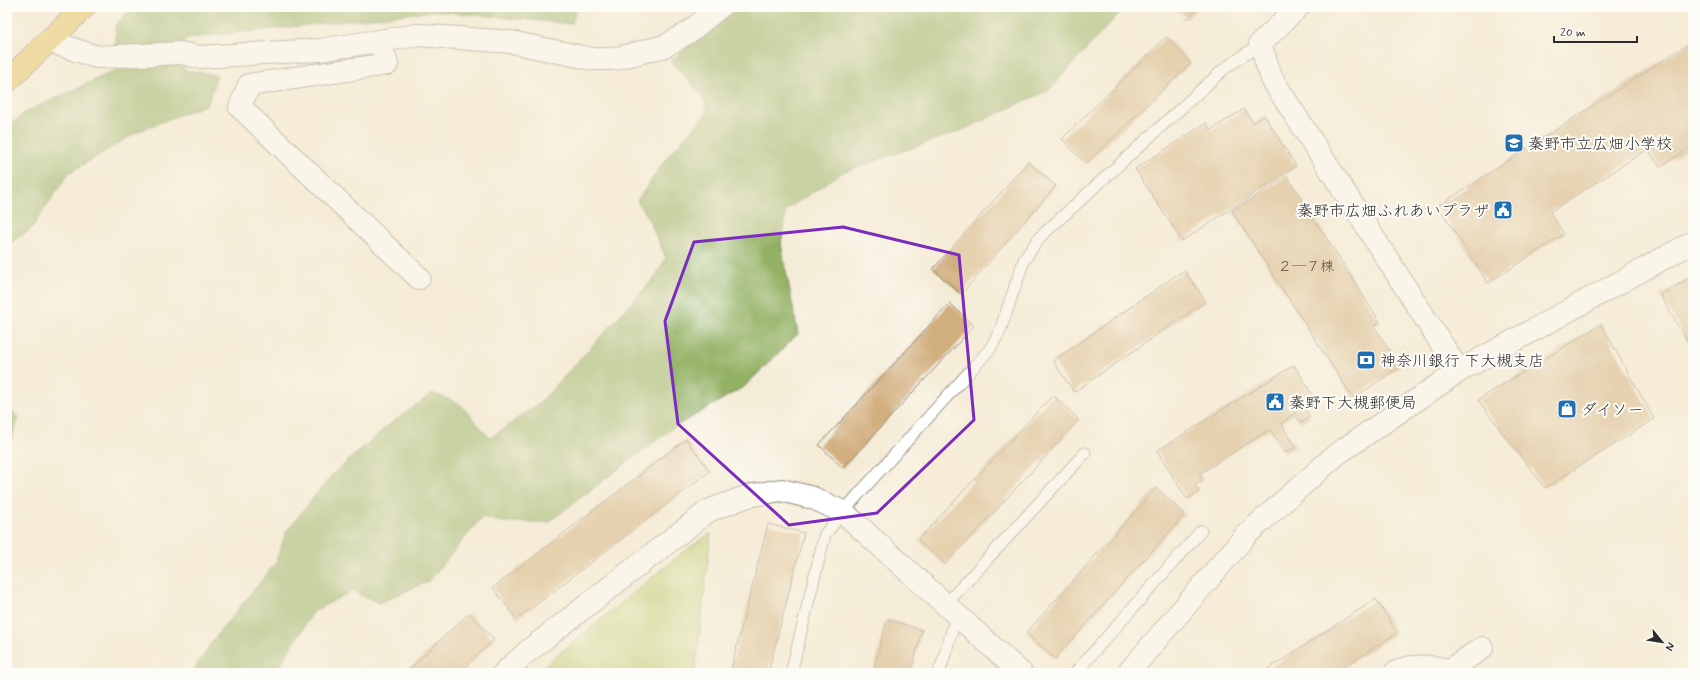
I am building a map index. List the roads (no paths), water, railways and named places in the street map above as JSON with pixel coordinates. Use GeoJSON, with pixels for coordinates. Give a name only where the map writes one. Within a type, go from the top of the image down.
{"type":"FeatureCollection","features":[{"type":"Feature","properties":{"kind":"main road"},"geometry":{"type":"LineString","coordinates":[[7,81],[84,7]]}},
{"type":"Feature","properties":{"kind":"street"},"geometry":{"type":"LineString","coordinates":[[49,41],[97,58],[181,54],[206,57],[319,50],[418,35],[511,42],[592,59],[614,59],[665,46],[689,32],[720,7]]}},
{"type":"Feature","properties":{"kind":"street"},"geometry":{"type":"LineString","coordinates":[[1298,7],[1260,44],[1272,79],[1459,371]]}},
{"type":"Feature","properties":{"kind":"street"},"geometry":{"type":"LineString","coordinates":[[380,41],[387,64],[250,84],[240,107],[419,278]]}},
{"type":"Feature","properties":{"kind":"street"},"geometry":{"type":"LineString","coordinates":[[1128,673],[1247,534],[1337,454],[1459,371],[1693,242]]}},
{"type":"Feature","properties":{"kind":"street"},"geometry":{"type":"LineString","coordinates":[[504,673],[527,652],[708,511],[748,496],[781,490],[813,498],[843,512],[1021,673]]}},
{"type":"Feature","properties":{"kind":"street"},"geometry":{"type":"LineString","coordinates":[[1395,673],[1402,668],[1427,666],[1450,670],[1482,648]]}},
{"type":"Feature","properties":{"kind":"lane"},"geometry":{"type":"LineString","coordinates":[[791,673],[825,534],[843,512],[990,349],[1000,331],[1024,260],[1040,237],[1224,69],[1260,44]]}},
{"type":"Feature","properties":{"kind":"lane"},"geometry":{"type":"LineString","coordinates":[[938,673],[951,610],[1085,453]]}},
{"type":"Feature","properties":{"kind":"lane"},"geometry":{"type":"LineString","coordinates":[[1075,673],[1201,531]]}},
{"type":"Feature","properties":{"kind":"place","name":"秦野市立広畑小学校"},"geometry":{"type":"Point","coordinates":[1514,143]}},
{"type":"Feature","properties":{"kind":"place","name":"秦野市広畑ふれあいプラザ"},"geometry":{"type":"Point","coordinates":[1503,210]}},
{"type":"Feature","properties":{"kind":"place","name":"神奈川銀行 下大槻支店"},"geometry":{"type":"Point","coordinates":[1366,360]}},
{"type":"Feature","properties":{"kind":"place","name":"秦野下大槻郵便局"},"geometry":{"type":"Point","coordinates":[1275,402]}},
{"type":"Feature","properties":{"kind":"place","name":"ダイソー"},"geometry":{"type":"Point","coordinates":[1567,409]}}]}
